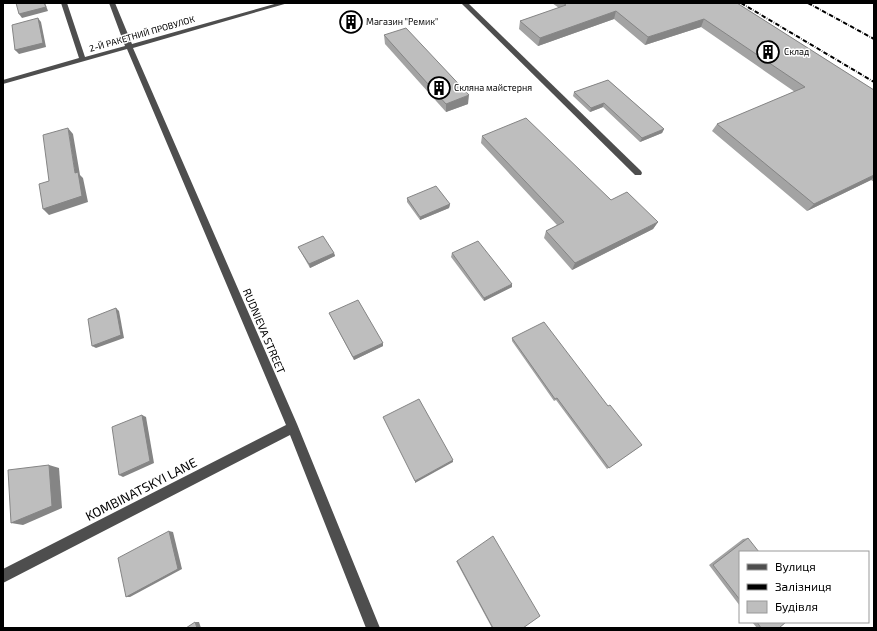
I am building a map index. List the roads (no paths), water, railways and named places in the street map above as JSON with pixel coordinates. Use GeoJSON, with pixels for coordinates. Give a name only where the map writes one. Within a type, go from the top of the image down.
{"type":"FeatureCollection","features":[{"type":"Feature","properties":{"kind":"street"},"geometry":{"type":"LineString","coordinates":[[64,3],[83,60]]}},
{"type":"Feature","properties":{"kind":"street","name":"RUDNIEVA STREET"},"geometry":{"type":"LineString","coordinates":[[112,3],[129,46],[293,428],[373,628]]}},
{"type":"Feature","properties":{"kind":"street","name":"2-Й РАКЕТНИЙ ПРОВУЛОК"},"geometry":{"type":"LineString","coordinates":[[3,82],[286,3]]}},
{"type":"Feature","properties":{"kind":"street"},"geometry":{"type":"LineString","coordinates":[[464,3],[638,173]]}},
{"type":"Feature","properties":{"kind":"street","name":"KOMBINATSKYI LANE"},"geometry":{"type":"LineString","coordinates":[[3,576],[293,428]]}},
{"type":"Feature","properties":{"kind":"railway"},"geometry":{"type":"LineString","coordinates":[[741,3],[874,82]]}},
{"type":"Feature","properties":{"kind":"railway"},"geometry":{"type":"LineString","coordinates":[[808,3],[874,39]]}},
{"type":"Feature","properties":{"kind":"place","name":"Магазин \"Ремик\""},"geometry":{"type":"Point","coordinates":[351,22]}},
{"type":"Feature","properties":{"kind":"place","name":"Склад"},"geometry":{"type":"Point","coordinates":[768,52]}},
{"type":"Feature","properties":{"kind":"place","name":"Скляна майстерня"},"geometry":{"type":"Point","coordinates":[439,88]}}]}
